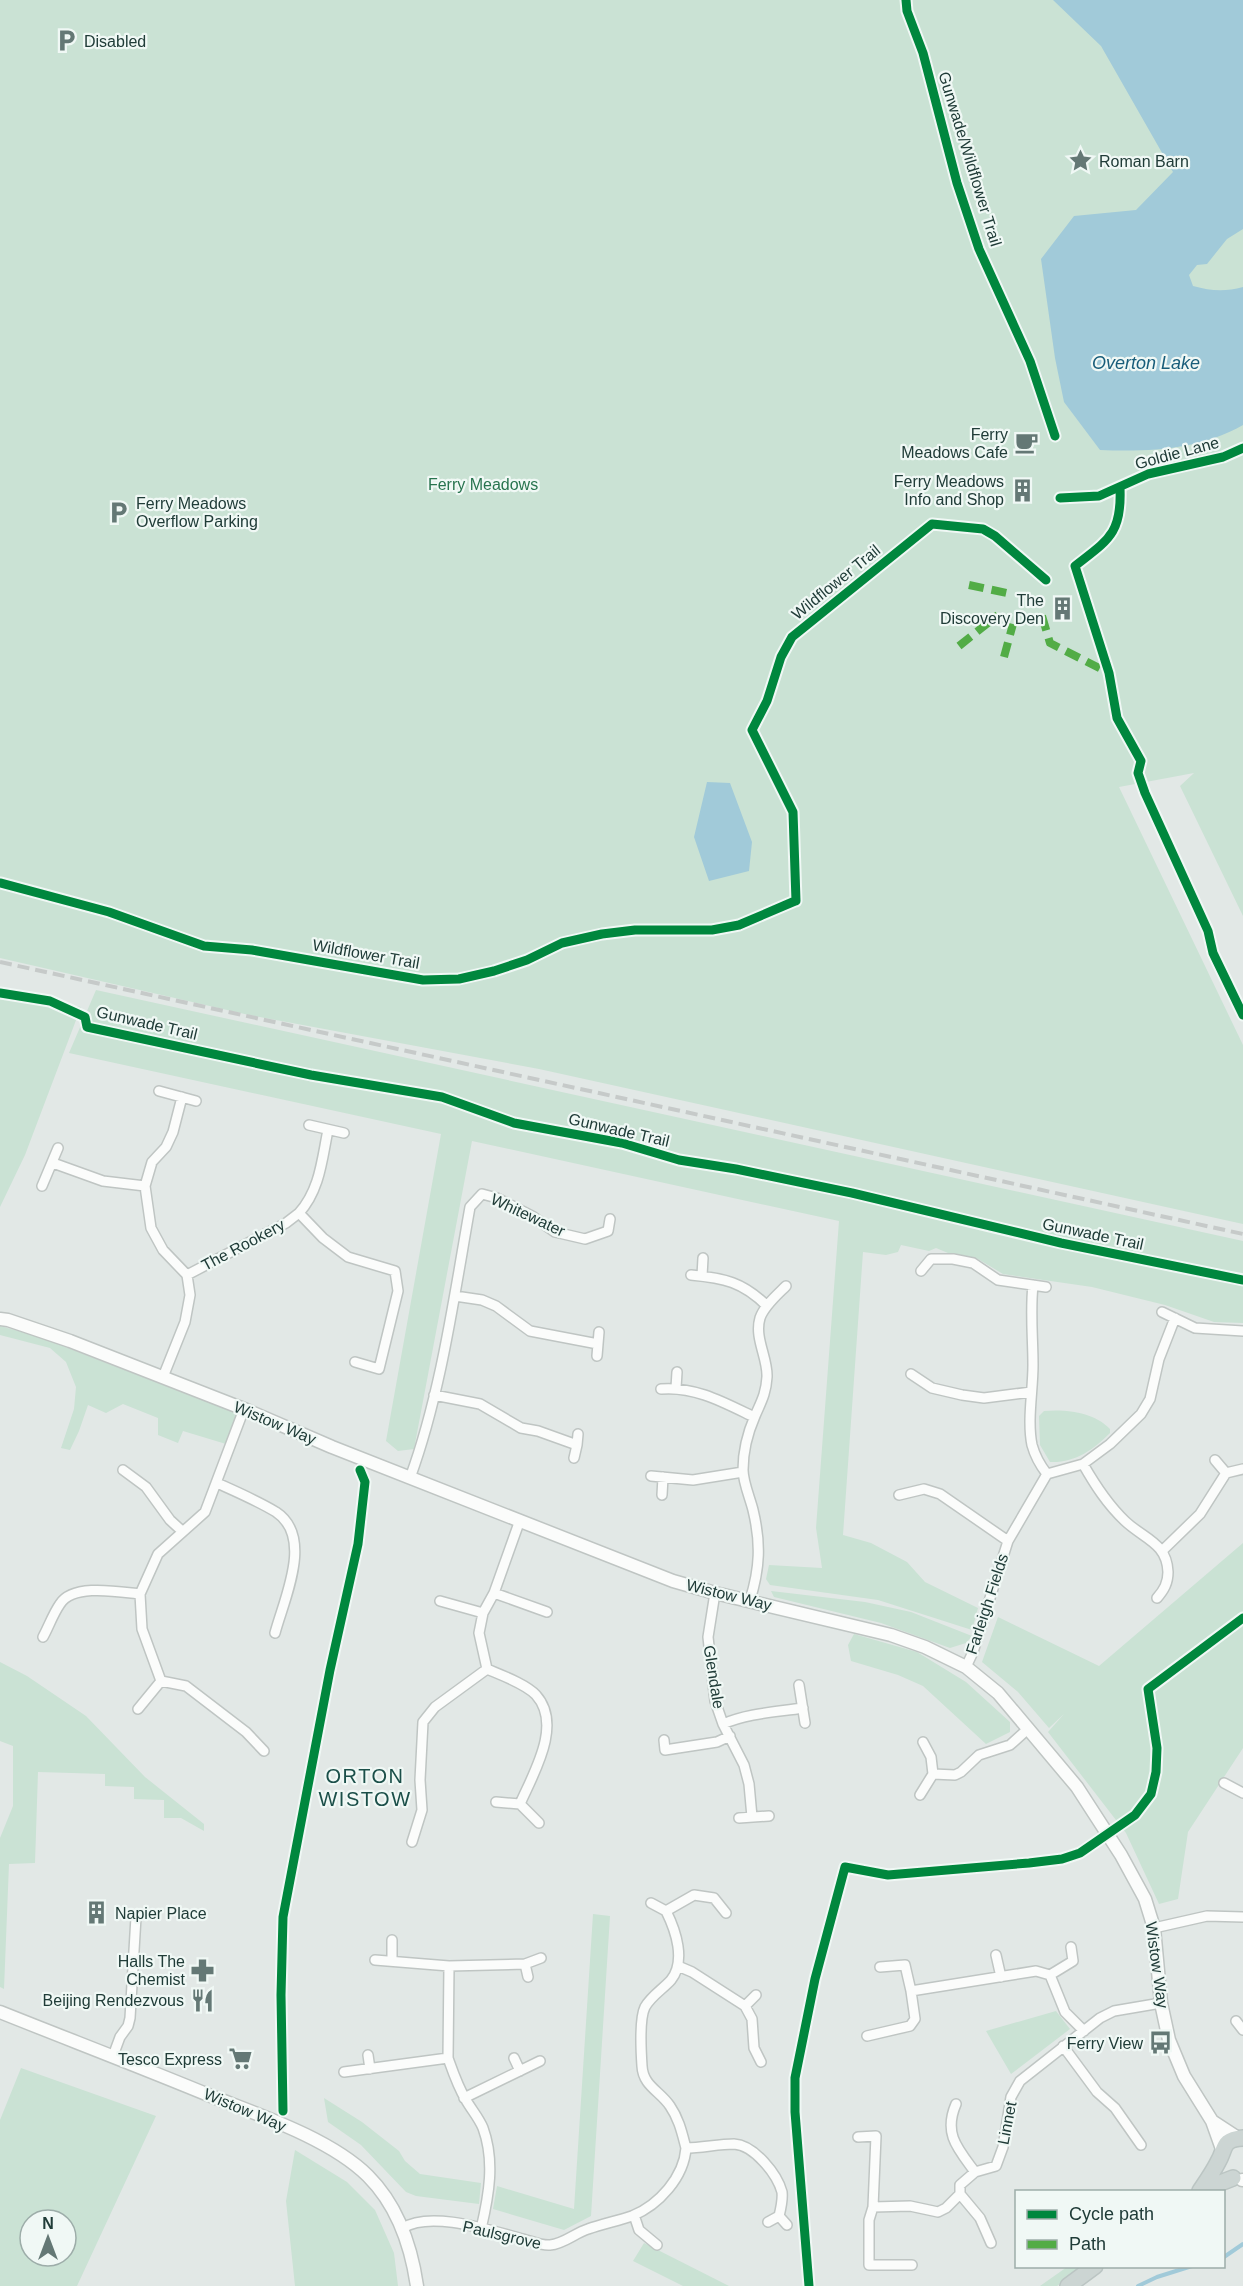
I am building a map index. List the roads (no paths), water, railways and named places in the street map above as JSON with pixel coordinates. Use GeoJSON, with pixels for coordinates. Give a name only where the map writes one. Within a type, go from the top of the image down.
{"type":"FeatureCollection","features":[{"type":"Feature","properties":{"kind":"main road"},"geometry":{"type":"LineString","coordinates":[[1201,2190],[1231,2140],[1240,2138]]}},
{"type":"Feature","properties":{"kind":"main road"},"geometry":{"type":"LineString","coordinates":[[1221,2155],[1224,2171],[1240,2179]]}},
{"type":"Feature","properties":{"kind":"main road"},"geometry":{"type":"LineString","coordinates":[[1203,2190],[1240,2179]]}},
{"type":"Feature","properties":{"kind":"main road"},"geometry":{"type":"LineString","coordinates":[[1068,2286],[1092,2268]]}},
{"type":"Feature","properties":{"kind":"street"},"geometry":{"type":"LineString","coordinates":[[159,1090],[196,1101]]}},
{"type":"Feature","properties":{"kind":"street"},"geometry":{"type":"LineString","coordinates":[[53,1163],[103,1181],[144,1186],[152,1162],[166,1147],[173,1132],[182,1097]]}},
{"type":"Feature","properties":{"kind":"street"},"geometry":{"type":"LineString","coordinates":[[309,1125],[344,1133]]}},
{"type":"Feature","properties":{"kind":"street","name":"The Rookery"},"geometry":{"type":"LineString","coordinates":[[187,1275],[286,1223],[299,1213],[308,1203],[317,1184],[328,1130]]}},
{"type":"Feature","properties":{"kind":"street"},"geometry":{"type":"LineString","coordinates":[[42,1186],[58,1148]]}},
{"type":"Feature","properties":{"kind":"street","name":"The Rookery"},"geometry":{"type":"LineString","coordinates":[[144,1186],[151,1228],[163,1250],[187,1275],[189,1295],[185,1322],[163,1377]]}},
{"type":"Feature","properties":{"kind":"street","name":"Whitewater"},"geometry":{"type":"LineString","coordinates":[[410,1478],[423,1442],[434,1395],[455,1296],[470,1208],[482,1194],[497,1198],[532,1216],[555,1232],[585,1239],[608,1231]]}},
{"type":"Feature","properties":{"kind":"street","name":"The Rookery"},"geometry":{"type":"LineString","coordinates":[[299,1213],[323,1238],[348,1257],[394,1271],[398,1291],[379,1369],[355,1362]]}},
{"type":"Feature","properties":{"kind":"street"},"geometry":{"type":"LineString","coordinates":[[610,1219],[608,1231],[615,1239]]}},
{"type":"Feature","properties":{"kind":"street"},"geometry":{"type":"LineString","coordinates":[[702,1276],[703,1258]]}},
{"type":"Feature","properties":{"kind":"street"},"geometry":{"type":"LineString","coordinates":[[921,1270],[931,1258],[953,1258],[973,1263],[998,1280],[1046,1287]]}},
{"type":"Feature","properties":{"kind":"street"},"geometry":{"type":"LineString","coordinates":[[691,1275],[731,1281],[752,1291],[767,1306]]}},
{"type":"Feature","properties":{"kind":"street"},"geometry":{"type":"LineString","coordinates":[[1033,1285],[1031,1305],[1032,1442],[1035,1454],[1047,1474],[1083,1464],[1110,1444],[1141,1414],[1150,1399],[1159,1359],[1175,1318]]}},
{"type":"Feature","properties":{"kind":"street"},"geometry":{"type":"LineString","coordinates":[[750,1600],[759,1567],[755,1518],[743,1472],[746,1444],[754,1417],[764,1400],[767,1377],[759,1333],[760,1318],[767,1306],[786,1286]]}},
{"type":"Feature","properties":{"kind":"street"},"geometry":{"type":"LineString","coordinates":[[455,1296],[482,1300],[496,1306],[530,1331],[598,1344]]}},
{"type":"Feature","properties":{"kind":"street"},"geometry":{"type":"LineString","coordinates":[[1162,1312],[1195,1328],[1243,1331]]}},
{"type":"Feature","properties":{"kind":"street","name":"Wistow Way"},"geometry":{"type":"LineString","coordinates":[[0,1319],[70,1341],[163,1377],[332,1447],[673,1581],[891,1635],[925,1647],[966,1667],[998,1693],[1077,1787],[1121,1855],[1145,1899],[1154,1928],[1161,2003],[1169,2040],[1184,2076],[1212,2121],[1221,2155]]}},
{"type":"Feature","properties":{"kind":"street"},"geometry":{"type":"LineString","coordinates":[[597,1356],[599,1332]]}},
{"type":"Feature","properties":{"kind":"street"},"geometry":{"type":"LineString","coordinates":[[676,1388],[677,1372]]}},
{"type":"Feature","properties":{"kind":"street"},"geometry":{"type":"LineString","coordinates":[[911,1374],[932,1388],[962,1395],[984,1398],[1031,1392]]}},
{"type":"Feature","properties":{"kind":"street"},"geometry":{"type":"LineString","coordinates":[[661,1389],[676,1388],[710,1396],[754,1417]]}},
{"type":"Feature","properties":{"kind":"street"},"geometry":{"type":"LineString","coordinates":[[434,1395],[480,1404],[521,1428],[537,1431],[577,1446]]}},
{"type":"Feature","properties":{"kind":"street"},"geometry":{"type":"LineString","coordinates":[[161,1681],[142,1629],[140,1593],[158,1554],[205,1512],[218,1483],[244,1409]]}},
{"type":"Feature","properties":{"kind":"street"},"geometry":{"type":"LineString","coordinates":[[574,1458],[578,1434]]}},
{"type":"Feature","properties":{"kind":"street"},"geometry":{"type":"LineString","coordinates":[[1215,1460],[1226,1473]]}},
{"type":"Feature","properties":{"kind":"street"},"geometry":{"type":"LineString","coordinates":[[1083,1464],[1112,1508],[1126,1522],[1163,1550],[1168,1560],[1168,1578],[1164,1590],[1157,1598]]}},
{"type":"Feature","properties":{"kind":"street"},"geometry":{"type":"LineString","coordinates":[[1163,1550],[1200,1514],[1226,1473],[1243,1469]]}},
{"type":"Feature","properties":{"kind":"street"},"geometry":{"type":"LineString","coordinates":[[123,1470],[146,1487],[170,1520],[182,1532]]}},
{"type":"Feature","properties":{"kind":"street"},"geometry":{"type":"LineString","coordinates":[[651,1476],[693,1480],[743,1472]]}},
{"type":"Feature","properties":{"kind":"street","name":"Farleigh Fields"},"geometry":{"type":"LineString","coordinates":[[966,1667],[973,1652],[1008,1541],[1047,1474]]}},
{"type":"Feature","properties":{"kind":"street"},"geometry":{"type":"LineString","coordinates":[[662,1495],[663,1477]]}},
{"type":"Feature","properties":{"kind":"street"},"geometry":{"type":"LineString","coordinates":[[218,1483],[277,1513],[288,1524],[293,1535],[296,1544],[293,1567],[275,1633]]}},
{"type":"Feature","properties":{"kind":"street","name":"Farleigh Fields"},"geometry":{"type":"LineString","coordinates":[[899,1495],[924,1489],[940,1494],[1008,1541]]}},
{"type":"Feature","properties":{"kind":"street"},"geometry":{"type":"LineString","coordinates":[[487,1669],[479,1633],[483,1613],[494,1593],[520,1520]]}},
{"type":"Feature","properties":{"kind":"street"},"geometry":{"type":"LineString","coordinates":[[43,1637],[61,1601],[75,1593],[90,1590],[140,1593]]}},
{"type":"Feature","properties":{"kind":"street"},"geometry":{"type":"LineString","coordinates":[[494,1593],[547,1612]]}},
{"type":"Feature","properties":{"kind":"street","name":"Glendale"},"geometry":{"type":"LineString","coordinates":[[715,1593],[708,1637],[715,1701],[723,1724],[744,1765],[749,1784],[752,1817]]}},
{"type":"Feature","properties":{"kind":"street"},"geometry":{"type":"LineString","coordinates":[[440,1600],[483,1613]]}},
{"type":"Feature","properties":{"kind":"street"},"geometry":{"type":"LineString","coordinates":[[487,1669],[508,1677],[536,1695],[546,1713],[547,1740],[520,1804]]}},
{"type":"Feature","properties":{"kind":"street"},"geometry":{"type":"LineString","coordinates":[[412,1842],[422,1810],[420,1780],[423,1722],[435,1707],[487,1669]]}},
{"type":"Feature","properties":{"kind":"street"},"geometry":{"type":"LineString","coordinates":[[138,1709],[161,1681]]}},
{"type":"Feature","properties":{"kind":"street"},"geometry":{"type":"LineString","coordinates":[[161,1681],[186,1686],[246,1732],[264,1750]]}},
{"type":"Feature","properties":{"kind":"street"},"geometry":{"type":"LineString","coordinates":[[799,1685],[806,1723]]}},
{"type":"Feature","properties":{"kind":"street","name":"Glendale"},"geometry":{"type":"LineString","coordinates":[[723,1724],[758,1714],[803,1708]]}},
{"type":"Feature","properties":{"kind":"street"},"geometry":{"type":"LineString","coordinates":[[933,1774],[948,1775],[961,1772],[979,1755],[1010,1745],[1029,1728]]}},
{"type":"Feature","properties":{"kind":"street"},"geometry":{"type":"LineString","coordinates":[[664,1740],[665,1750],[717,1742],[730,1736]]}},
{"type":"Feature","properties":{"kind":"street"},"geometry":{"type":"LineString","coordinates":[[920,1795],[933,1774],[931,1756],[923,1742]]}},
{"type":"Feature","properties":{"kind":"street"},"geometry":{"type":"LineString","coordinates":[[1224,1783],[1243,1793]]}},
{"type":"Feature","properties":{"kind":"street"},"geometry":{"type":"LineString","coordinates":[[496,1802],[520,1804],[539,1823]]}},
{"type":"Feature","properties":{"kind":"street"},"geometry":{"type":"LineString","coordinates":[[739,1818],[769,1816]]}},
{"type":"Feature","properties":{"kind":"street"},"geometry":{"type":"LineString","coordinates":[[666,1911],[694,1895],[714,1898],[726,1913]]}},
{"type":"Feature","properties":{"kind":"street"},"geometry":{"type":"LineString","coordinates":[[651,1903],[666,1911],[674,1929],[678,1966],[671,1980],[646,2006],[643,2017],[642,2068],[648,2085],[668,2103],[679,2121],[686,2148],[735,2144],[749,2148],[761,2158],[780,2186],[783,2195],[779,2216]]}},
{"type":"Feature","properties":{"kind":"street"},"geometry":{"type":"LineString","coordinates":[[1154,1928],[1207,1916],[1243,1917]]}},
{"type":"Feature","properties":{"kind":"street"},"geometry":{"type":"LineString","coordinates":[[113,2056],[130,2018],[136,1917]]}},
{"type":"Feature","properties":{"kind":"street"},"geometry":{"type":"LineString","coordinates":[[392,1940],[392,1960]]}},
{"type":"Feature","properties":{"kind":"street"},"geometry":{"type":"LineString","coordinates":[[911,1991],[1036,1971],[1050,1975],[1073,1961],[1071,1947]]}},
{"type":"Feature","properties":{"kind":"street"},"geometry":{"type":"LineString","coordinates":[[996,1955],[1001,1977]]}},
{"type":"Feature","properties":{"kind":"street"},"geometry":{"type":"LineString","coordinates":[[375,1960],[449,1966],[525,1964],[541,1958]]}},
{"type":"Feature","properties":{"kind":"street"},"geometry":{"type":"LineString","coordinates":[[867,2036],[910,2026],[915,2019],[907,1961],[880,1967]]}},
{"type":"Feature","properties":{"kind":"street"},"geometry":{"type":"LineString","coordinates":[[525,1964],[528,1977]]}},
{"type":"Feature","properties":{"kind":"street"},"geometry":{"type":"LineString","coordinates":[[449,1966],[448,2058],[464,2098],[482,2125],[490,2162],[489,2186],[482,2229]]}},
{"type":"Feature","properties":{"kind":"street"},"geometry":{"type":"LineString","coordinates":[[678,1966],[692,1972],[745,2006],[752,2019],[754,2048],[761,2062]]}},
{"type":"Feature","properties":{"kind":"street"},"geometry":{"type":"LineString","coordinates":[[1050,1975],[1065,2012],[1084,2031]]}},
{"type":"Feature","properties":{"kind":"street"},"geometry":{"type":"LineString","coordinates":[[745,2006],[756,1995]]}},
{"type":"Feature","properties":{"kind":"street","name":"Linnet"},"geometry":{"type":"LineString","coordinates":[[873,2207],[910,2206],[938,2212],[946,2208],[960,2194],[960,2185],[975,2172],[996,2166],[1003,2147],[1011,2097],[1020,2081],[1084,2031],[1114,2011],[1161,2003]]}},
{"type":"Feature","properties":{"kind":"street","name":"Wistow Way"},"geometry":{"type":"LineString","coordinates":[[0,2012],[268,2119],[337,2153],[368,2176],[387,2200],[403,2228],[413,2260],[417,2286]]}},
{"type":"Feature","properties":{"kind":"street"},"geometry":{"type":"LineString","coordinates":[[1236,2021],[1243,2030]]}},
{"type":"Feature","properties":{"kind":"street"},"geometry":{"type":"LineString","coordinates":[[1064,2046],[1076,2065],[1097,2092],[1114,2108],[1141,2145]]}},
{"type":"Feature","properties":{"kind":"street"},"geometry":{"type":"LineString","coordinates":[[743,2052],[754,2048]]}},
{"type":"Feature","properties":{"kind":"street"},"geometry":{"type":"LineString","coordinates":[[368,2055],[370,2068]]}},
{"type":"Feature","properties":{"kind":"street"},"geometry":{"type":"LineString","coordinates":[[344,2072],[448,2058]]}},
{"type":"Feature","properties":{"kind":"street"},"geometry":{"type":"LineString","coordinates":[[514,2058],[520,2071]]}},
{"type":"Feature","properties":{"kind":"street"},"geometry":{"type":"LineString","coordinates":[[464,2098],[540,2061]]}},
{"type":"Feature","properties":{"kind":"street"},"geometry":{"type":"LineString","coordinates":[[956,2104],[950,2124],[955,2145],[975,2172]]}},
{"type":"Feature","properties":{"kind":"street","name":"Wistow Way"},"geometry":{"type":"LineString","coordinates":[[1212,2121],[1240,2138]]}},
{"type":"Feature","properties":{"kind":"street"},"geometry":{"type":"LineString","coordinates":[[858,2137],[876,2136],[873,2207],[869,2220],[869,2265],[912,2265]]}},
{"type":"Feature","properties":{"kind":"street","name":"Paulsgrove"},"geometry":{"type":"LineString","coordinates":[[403,2228],[411,2223],[427,2221],[482,2229],[549,2246],[590,2228],[634,2215],[669,2189],[685,2161],[686,2148]]}},
{"type":"Feature","properties":{"kind":"street"},"geometry":{"type":"LineString","coordinates":[[960,2194],[980,2218],[991,2243]]}},
{"type":"Feature","properties":{"kind":"street"},"geometry":{"type":"LineString","coordinates":[[634,2215],[639,2230],[657,2245]]}},
{"type":"Feature","properties":{"kind":"street"},"geometry":{"type":"LineString","coordinates":[[768,2222],[779,2216]]}},
{"type":"Feature","properties":{"kind":"street"},"geometry":{"type":"LineString","coordinates":[[779,2216],[787,2224]]}},
{"type":"Feature","properties":{"kind":"water","name":"Overton Lake"},"geometry":{"type":"Polygon","coordinates":[[[1053,0],[1243,0],[1243,229],[1227,239],[1207,264],[1197,265],[1189,275],[1193,286],[1200,288],[1224,290],[1243,287],[1243,425],[1209,440],[1155,450],[1100,450],[1064,402],[1055,358],[1041,259],[1074,216],[1136,210],[1173,172],[1101,46],[1053,0]]]}},
{"type":"Feature","properties":{"kind":"water"},"geometry":{"type":"Polygon","coordinates":[[[707,782],[730,783],[752,842],[749,871],[709,881],[694,837],[707,782]]]}},
{"type":"Feature","properties":{"kind":"waterway"},"geometry":{"type":"LineString","coordinates":[[1225,2256],[1243,2244]]}},
{"type":"Feature","properties":{"kind":"waterway"},"geometry":{"type":"LineString","coordinates":[[1138,2286],[1186,2268]]}},
{"type":"Feature","properties":{"kind":"railway"},"geometry":{"type":"LineString","coordinates":[[0,962],[1243,1234]]}},
{"type":"Feature","properties":{"kind":"place","name":"Disabled"},"geometry":{"type":"Point","coordinates":[66,41]}},
{"type":"Feature","properties":{"kind":"place","name":"Roman Barn"},"geometry":{"type":"Point","coordinates":[1081,161]}},
{"type":"Feature","properties":{"kind":"place","name":"Ferry Meadows Cafe"},"geometry":{"type":"Point","coordinates":[1026,443]}},
{"type":"Feature","properties":{"kind":"place","name":"Ferry Meadows Info and Shop"},"geometry":{"type":"Point","coordinates":[1022,490]}},
{"type":"Feature","properties":{"kind":"place","name":"Ferry Meadows Overflow Parking"},"geometry":{"type":"Point","coordinates":[118,512]}},
{"type":"Feature","properties":{"kind":"place","name":"The Discovery Den"},"geometry":{"type":"Point","coordinates":[1062,609]}},
{"type":"Feature","properties":{"kind":"place","name":"Napier Place"},"geometry":{"type":"Point","coordinates":[97,1913]}},
{"type":"Feature","properties":{"kind":"place","name":"Halls The Chemist"},"geometry":{"type":"Point","coordinates":[203,1970]}},
{"type":"Feature","properties":{"kind":"place","name":"Beijing Rendezvous"},"geometry":{"type":"Point","coordinates":[202,2000]}},
{"type":"Feature","properties":{"kind":"place","name":"Ferry View"},"geometry":{"type":"Point","coordinates":[1161,2043]}},
{"type":"Feature","properties":{"kind":"place","name":"Tesco Express"},"geometry":{"type":"Point","coordinates":[240,2059]}},
{"type":"Feature","properties":{"kind":"district","name":"ORTON WISTOW"},"geometry":{"type":"Point","coordinates":[365,1788]}},
{"type":"Feature","properties":{"kind":"park label","name":"Ferry Meadows"},"geometry":{"type":"Point","coordinates":[483,484]}}]}
